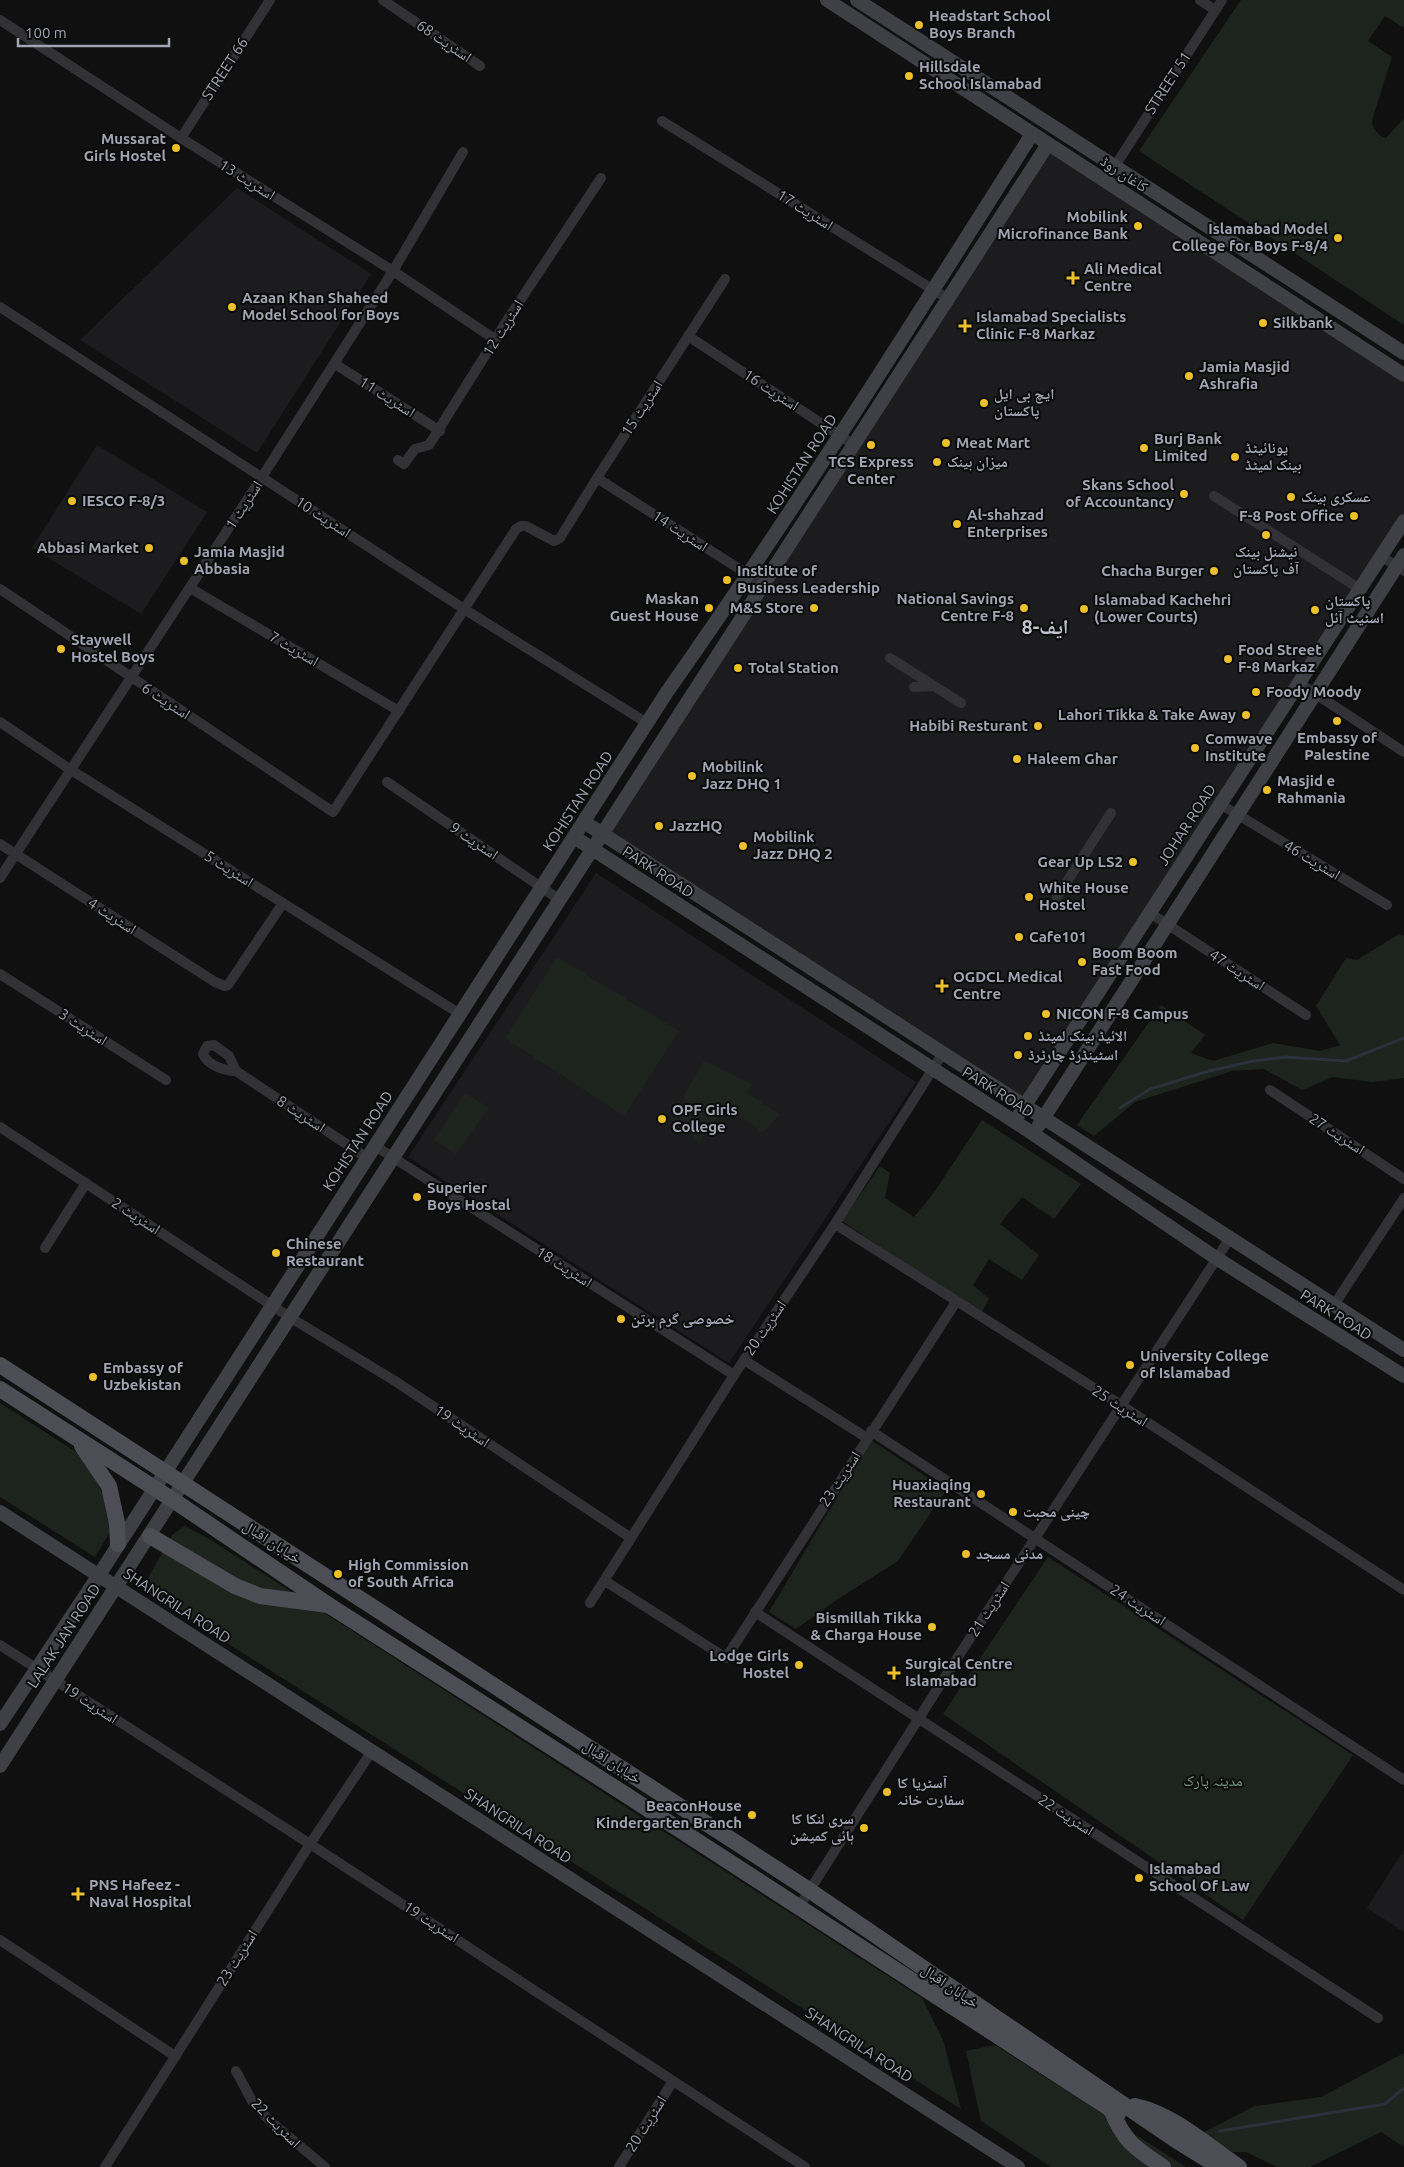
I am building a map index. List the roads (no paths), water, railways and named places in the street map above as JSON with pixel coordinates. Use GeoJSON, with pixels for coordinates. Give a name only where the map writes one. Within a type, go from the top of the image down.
{"type":"FeatureCollection","features":[{"type":"Feature","properties":{"kind":"main road","name":"خیابان اقبال"},"geometry":{"type":"LineString","coordinates":[[0,1365],[809,1890],[1200,2167]]}},
{"type":"Feature","properties":{"kind":"main road","name":"خیابان اقبال"},"geometry":{"type":"LineString","coordinates":[[0,1389],[173,1500],[330,1606],[800,1907],[1116,2106],[1219,2167]]}},
{"type":"Feature","properties":{"kind":"main road"},"geometry":{"type":"LineString","coordinates":[[76,1438],[109,1486],[118,1522],[118,1544]]}},
{"type":"Feature","properties":{"kind":"main road"},"geometry":{"type":"LineString","coordinates":[[150,1536],[235,1586],[252,1593],[280,1600],[330,1606]]}},
{"type":"Feature","properties":{"kind":"main road"},"geometry":{"type":"LineString","coordinates":[[1163,2167],[1129,2142],[1119,2130],[1116,2106],[1150,2109],[1239,2167]]}},
{"type":"Feature","properties":{"kind":"street","name":"STREET 66"},"geometry":{"type":"LineString","coordinates":[[181,138],[270,0]]}},
{"type":"Feature","properties":{"kind":"street","name":"اسٹریٹ 68"},"geometry":{"type":"LineString","coordinates":[[383,0],[480,66]]}},
{"type":"Feature","properties":{"kind":"street","name":"کاغان روڈ"},"geometry":{"type":"LineString","coordinates":[[827,0],[1404,375]]}},
{"type":"Feature","properties":{"kind":"street","name":"کاغان روڈ"},"geometry":{"type":"LineString","coordinates":[[857,0],[1404,353]]}},
{"type":"Feature","properties":{"kind":"street"},"geometry":{"type":"LineString","coordinates":[[1200,0],[1215,10]]}},
{"type":"Feature","properties":{"kind":"street","name":"STREET 51"},"geometry":{"type":"LineString","coordinates":[[1115,166],[1222,0]]}},
{"type":"Feature","properties":{"kind":"street","name":"اسٹریٹ 13"},"geometry":{"type":"LineString","coordinates":[[0,20],[181,138],[393,271],[496,340]]}},
{"type":"Feature","properties":{"kind":"street","name":"اسٹریٹ 17"},"geometry":{"type":"LineString","coordinates":[[662,121],[948,299]]}},
{"type":"Feature","properties":{"kind":"street","name":"KOHISTAN ROAD"},"geometry":{"type":"LineString","coordinates":[[154,1488],[667,692],[749,575],[840,435],[1032,134]]}},
{"type":"Feature","properties":{"kind":"street"},"geometry":{"type":"LineString","coordinates":[[173,1500],[1048,144]]}},
{"type":"Feature","properties":{"kind":"street","name":"اسٹریٹ 1"},"geometry":{"type":"LineString","coordinates":[[0,878],[262,478],[393,271],[464,152]]}},
{"type":"Feature","properties":{"kind":"street","name":"اسٹریٹ 12"},"geometry":{"type":"LineString","coordinates":[[398,460],[404,464],[415,449],[429,445],[440,430],[601,178]]}},
{"type":"Feature","properties":{"kind":"street"},"geometry":{"type":"LineString","coordinates":[[1213,252],[1223,236]]}},
{"type":"Feature","properties":{"kind":"street","name":"اسٹریٹ 15"},"geometry":{"type":"LineString","coordinates":[[464,609],[516,529],[526,526],[554,541],[560,538],[725,279]]}},
{"type":"Feature","properties":{"kind":"street","name":"اسٹریٹ 10"},"geometry":{"type":"LineString","coordinates":[[0,307],[464,609],[647,723]]}},
{"type":"Feature","properties":{"kind":"street","name":"اسٹریٹ 16"},"geometry":{"type":"LineString","coordinates":[[688,336],[854,444]]}},
{"type":"Feature","properties":{"kind":"street","name":"اسٹریٹ 11"},"geometry":{"type":"LineString","coordinates":[[334,364],[440,430]]}},
{"type":"Feature","properties":{"kind":"street","name":"اسٹریٹ 14"},"geometry":{"type":"LineString","coordinates":[[597,478],[763,584]]}},
{"type":"Feature","properties":{"kind":"street"},"geometry":{"type":"LineString","coordinates":[[1214,496],[1360,589]]}},
{"type":"Feature","properties":{"kind":"street","name":"JOHAR ROAD"},"geometry":{"type":"LineString","coordinates":[[1014,1121],[1404,520]]}},
{"type":"Feature","properties":{"kind":"street"},"geometry":{"type":"LineString","coordinates":[[1034,1135],[1043,1118],[1237,815],[1401,564],[1381,556]]}},
{"type":"Feature","properties":{"kind":"street","name":"اسٹریٹ 7"},"geometry":{"type":"LineString","coordinates":[[190,588],[399,711]]}},
{"type":"Feature","properties":{"kind":"street","name":"اسٹریٹ 6"},"geometry":{"type":"LineString","coordinates":[[0,589],[130,678],[333,812],[399,711]]}},
{"type":"Feature","properties":{"kind":"street"},"geometry":{"type":"LineString","coordinates":[[399,711],[464,609]]}},
{"type":"Feature","properties":{"kind":"street"},"geometry":{"type":"LineString","coordinates":[[890,658],[961,703]]}},
{"type":"Feature","properties":{"kind":"street"},"geometry":{"type":"LineString","coordinates":[[1299,683],[1404,752]]}},
{"type":"Feature","properties":{"kind":"street"},"geometry":{"type":"LineString","coordinates":[[914,687],[934,686]]}},
{"type":"Feature","properties":{"kind":"street"},"geometry":{"type":"LineString","coordinates":[[667,692],[686,704]]}},
{"type":"Feature","properties":{"kind":"street","name":"اسٹریٹ 5"},"geometry":{"type":"LineString","coordinates":[[0,722],[72,770],[460,1014]]}},
{"type":"Feature","properties":{"kind":"street"},"geometry":{"type":"LineString","coordinates":[[647,723],[666,736]]}},
{"type":"Feature","properties":{"kind":"street","name":"اسٹریٹ 9"},"geometry":{"type":"LineString","coordinates":[[387,782],[560,900]]}},
{"type":"Feature","properties":{"kind":"street","name":"اسٹریٹ 46"},"geometry":{"type":"LineString","coordinates":[[1220,804],[1386,905]]}},
{"type":"Feature","properties":{"kind":"street"},"geometry":{"type":"LineString","coordinates":[[1058,897],[1111,813]]}},
{"type":"Feature","properties":{"kind":"street","name":"PARK ROAD"},"geometry":{"type":"LineString","coordinates":[[584,822],[1404,1350]]}},
{"type":"Feature","properties":{"kind":"street","name":"PARK ROAD"},"geometry":{"type":"LineString","coordinates":[[574,837],[932,1070],[1014,1121],[1216,1258],[1404,1376]]}},
{"type":"Feature","properties":{"kind":"street","name":"اسٹریٹ 4"},"geometry":{"type":"LineString","coordinates":[[0,844],[215,982],[225,986],[228,985],[283,903]]}},
{"type":"Feature","properties":{"kind":"street","name":"اسٹریٹ 47"},"geometry":{"type":"LineString","coordinates":[[1150,913],[1306,1015]]}},
{"type":"Feature","properties":{"kind":"street","name":"اسٹریٹ 3"},"geometry":{"type":"LineString","coordinates":[[0,974],[166,1080]]}},
{"type":"Feature","properties":{"kind":"street","name":"اسٹریٹ 20"},"geometry":{"type":"LineString","coordinates":[[590,1603],[734,1375],[834,1224],[943,1053]]}},
{"type":"Feature","properties":{"kind":"street","name":"اسٹریٹ 8"},"geometry":{"type":"LineString","coordinates":[[236,1071],[370,1152],[393,1158]]}},
{"type":"Feature","properties":{"kind":"street","name":"اسٹریٹ 27"},"geometry":{"type":"LineString","coordinates":[[1270,1090],[1404,1178]]}},
{"type":"Feature","properties":{"kind":"street","name":"اسٹریٹ 2"},"geometry":{"type":"LineString","coordinates":[[0,1127],[291,1318]]}},
{"type":"Feature","properties":{"kind":"street","name":"اسٹریٹ 18"},"geometry":{"type":"LineString","coordinates":[[393,1158],[734,1375]]}},
{"type":"Feature","properties":{"kind":"street"},"geometry":{"type":"LineString","coordinates":[[45,1248],[86,1183]]}},
{"type":"Feature","properties":{"kind":"street"},"geometry":{"type":"LineString","coordinates":[[1334,1305],[1404,1198]]}},
{"type":"Feature","properties":{"kind":"street","name":"اسٹریٹ 25"},"geometry":{"type":"LineString","coordinates":[[834,1224],[1121,1405],[1404,1590]]}},
{"type":"Feature","properties":{"kind":"street","name":"اسٹریٹ 21"},"geometry":{"type":"LineString","coordinates":[[800,1907],[809,1890],[1035,1537],[1230,1238]]}},
{"type":"Feature","properties":{"kind":"street","name":"اسٹریٹ 23"},"geometry":{"type":"LineString","coordinates":[[605,1581],[726,1658],[956,1302]]}},
{"type":"Feature","properties":{"kind":"street","name":"اسٹریٹ 19"},"geometry":{"type":"LineString","coordinates":[[291,1318],[395,1381],[631,1538]]}},
{"type":"Feature","properties":{"kind":"street","name":"اسٹریٹ 24"},"geometry":{"type":"LineString","coordinates":[[744,1360],[869,1434],[1035,1537],[1404,1780]]}},
{"type":"Feature","properties":{"kind":"street","name":"LALAK JAN ROAD"},"geometry":{"type":"LineString","coordinates":[[0,1724],[154,1488]]}},
{"type":"Feature","properties":{"kind":"street","name":"LALAK JAN ROAD"},"geometry":{"type":"LineString","coordinates":[[0,1766],[173,1500]]}},
{"type":"Feature","properties":{"kind":"street","name":"SHANGRILA ROAD"},"geometry":{"type":"LineString","coordinates":[[0,1512],[1018,2167]]}},
{"type":"Feature","properties":{"kind":"street","name":"اسٹریٹ 22"},"geometry":{"type":"LineString","coordinates":[[755,1612],[1378,2018]]}},
{"type":"Feature","properties":{"kind":"street"},"geometry":{"type":"LineString","coordinates":[[0,1646],[36,1669]]}},
{"type":"Feature","properties":{"kind":"street","name":"اسٹریٹ 19"},"geometry":{"type":"LineString","coordinates":[[36,1669],[310,1844],[804,2167]]}},
{"type":"Feature","properties":{"kind":"street","name":"اسٹریٹ 23"},"geometry":{"type":"LineString","coordinates":[[105,2167],[310,1844],[372,1751]]}},
{"type":"Feature","properties":{"kind":"street"},"geometry":{"type":"LineString","coordinates":[[0,1940],[175,2056]]}},
{"type":"Feature","properties":{"kind":"street","name":"اسٹریٹ 22"},"geometry":{"type":"LineString","coordinates":[[236,2071],[252,2101],[269,2120],[325,2167]]}},
{"type":"Feature","properties":{"kind":"street","name":"اسٹریٹ 20"},"geometry":{"type":"LineString","coordinates":[[619,2167],[673,2081]]}},
{"type":"Feature","properties":{"kind":"waterway"},"geometry":{"type":"LineString","coordinates":[[1120,1108],[1150,1089],[1209,1071],[1253,1061],[1285,1057],[1346,1061],[1404,1038]]}},
{"type":"Feature","properties":{"kind":"waterway"},"geometry":{"type":"LineString","coordinates":[[1220,2131],[1385,2104],[1404,2088]]}},
{"type":"Feature","properties":{"kind":"place","name":"Headstart School Boys Branch"},"geometry":{"type":"Point","coordinates":[919,25]}},
{"type":"Feature","properties":{"kind":"place","name":"Hillsdale School Islamabad"},"geometry":{"type":"Point","coordinates":[909,76]}},
{"type":"Feature","properties":{"kind":"place","name":"Mussarat Girls Hostel"},"geometry":{"type":"Point","coordinates":[176,148]}},
{"type":"Feature","properties":{"kind":"place","name":"Mobilink Microfinance Bank"},"geometry":{"type":"Point","coordinates":[1138,226]}},
{"type":"Feature","properties":{"kind":"place","name":"Islamabad Model College for Boys F-8/4"},"geometry":{"type":"Point","coordinates":[1338,238]}},
{"type":"Feature","properties":{"kind":"place","name":"Ali Medical Centre"},"geometry":{"type":"Point","coordinates":[1073,278]}},
{"type":"Feature","properties":{"kind":"place","name":"Azaan Khan Shaheed Model School for Boys"},"geometry":{"type":"Point","coordinates":[232,307]}},
{"type":"Feature","properties":{"kind":"place","name":"Silkbank"},"geometry":{"type":"Point","coordinates":[1263,323]}},
{"type":"Feature","properties":{"kind":"place","name":"Islamabad Specialists Clinic F-8 Markaz"},"geometry":{"type":"Point","coordinates":[965,326]}},
{"type":"Feature","properties":{"kind":"place","name":"Jamia Masjid Ashrafia"},"geometry":{"type":"Point","coordinates":[1189,376]}},
{"type":"Feature","properties":{"kind":"place","name":"ایچ بی ایل پاکستان"},"geometry":{"type":"Point","coordinates":[984,403]}},
{"type":"Feature","properties":{"kind":"place","name":"Meat Mart"},"geometry":{"type":"Point","coordinates":[946,443]}},
{"type":"Feature","properties":{"kind":"place","name":"TCS Express Center"},"geometry":{"type":"Point","coordinates":[871,445]}},
{"type":"Feature","properties":{"kind":"place","name":"Burj Bank Limited"},"geometry":{"type":"Point","coordinates":[1144,448]}},
{"type":"Feature","properties":{"kind":"place","name":"یونائیٹڈ بینک لمیٹڈ"},"geometry":{"type":"Point","coordinates":[1235,457]}},
{"type":"Feature","properties":{"kind":"place","name":"میزان بینک"},"geometry":{"type":"Point","coordinates":[937,462]}},
{"type":"Feature","properties":{"kind":"place","name":"Skans School of Accountancy"},"geometry":{"type":"Point","coordinates":[1184,494]}},
{"type":"Feature","properties":{"kind":"place","name":"عسکری بینک"},"geometry":{"type":"Point","coordinates":[1291,497]}},
{"type":"Feature","properties":{"kind":"place","name":"IESCO F-8/3"},"geometry":{"type":"Point","coordinates":[72,501]}},
{"type":"Feature","properties":{"kind":"place","name":"F-8 Post Office"},"geometry":{"type":"Point","coordinates":[1354,516]}},
{"type":"Feature","properties":{"kind":"place","name":"Al-shahzad Enterprises"},"geometry":{"type":"Point","coordinates":[957,524]}},
{"type":"Feature","properties":{"kind":"place","name":"نیشنل بینک آف پاکستان"},"geometry":{"type":"Point","coordinates":[1266,535]}},
{"type":"Feature","properties":{"kind":"place","name":"Abbasi Market"},"geometry":{"type":"Point","coordinates":[149,548]}},
{"type":"Feature","properties":{"kind":"place","name":"Jamia Masjid Abbasia"},"geometry":{"type":"Point","coordinates":[184,561]}},
{"type":"Feature","properties":{"kind":"place","name":"Chacha Burger"},"geometry":{"type":"Point","coordinates":[1214,571]}},
{"type":"Feature","properties":{"kind":"place","name":"Institute of Business Leadership"},"geometry":{"type":"Point","coordinates":[727,580]}},
{"type":"Feature","properties":{"kind":"place","name":"Maskan Guest House"},"geometry":{"type":"Point","coordinates":[709,608]}},
{"type":"Feature","properties":{"kind":"place","name":"M&S Store"},"geometry":{"type":"Point","coordinates":[814,608]}},
{"type":"Feature","properties":{"kind":"place","name":"National Savings Centre F-8"},"geometry":{"type":"Point","coordinates":[1024,608]}},
{"type":"Feature","properties":{"kind":"place","name":"Islamabad Kachehri (Lower Courts)"},"geometry":{"type":"Point","coordinates":[1084,609]}},
{"type":"Feature","properties":{"kind":"place","name":"پاکستان اسٹیٹ آئل"},"geometry":{"type":"Point","coordinates":[1315,610]}},
{"type":"Feature","properties":{"kind":"place","name":"Staywell Hostel Boys"},"geometry":{"type":"Point","coordinates":[61,649]}},
{"type":"Feature","properties":{"kind":"place","name":"Food Street F-8 Markaz"},"geometry":{"type":"Point","coordinates":[1228,659]}},
{"type":"Feature","properties":{"kind":"place","name":"Total Station"},"geometry":{"type":"Point","coordinates":[738,668]}},
{"type":"Feature","properties":{"kind":"place","name":"Foody Moody"},"geometry":{"type":"Point","coordinates":[1256,692]}},
{"type":"Feature","properties":{"kind":"place","name":"Lahori Tikka & Take Away"},"geometry":{"type":"Point","coordinates":[1246,715]}},
{"type":"Feature","properties":{"kind":"place","name":"Embassy of Palestine"},"geometry":{"type":"Point","coordinates":[1337,721]}},
{"type":"Feature","properties":{"kind":"place","name":"Habibi Resturant"},"geometry":{"type":"Point","coordinates":[1038,726]}},
{"type":"Feature","properties":{"kind":"place","name":"Comwave Institute"},"geometry":{"type":"Point","coordinates":[1195,748]}},
{"type":"Feature","properties":{"kind":"place","name":"Haleem Ghar"},"geometry":{"type":"Point","coordinates":[1017,759]}},
{"type":"Feature","properties":{"kind":"place","name":"Mobilink Jazz DHQ 1"},"geometry":{"type":"Point","coordinates":[692,776]}},
{"type":"Feature","properties":{"kind":"place","name":"Masjid e Rahmania"},"geometry":{"type":"Point","coordinates":[1267,790]}},
{"type":"Feature","properties":{"kind":"place","name":"JazzHQ"},"geometry":{"type":"Point","coordinates":[659,826]}},
{"type":"Feature","properties":{"kind":"place","name":"Mobilink Jazz DHQ 2"},"geometry":{"type":"Point","coordinates":[743,846]}},
{"type":"Feature","properties":{"kind":"place","name":"Gear Up LS2"},"geometry":{"type":"Point","coordinates":[1133,862]}},
{"type":"Feature","properties":{"kind":"place","name":"White House Hostel"},"geometry":{"type":"Point","coordinates":[1029,897]}},
{"type":"Feature","properties":{"kind":"place","name":"Cafe101"},"geometry":{"type":"Point","coordinates":[1019,937]}},
{"type":"Feature","properties":{"kind":"place","name":"Boom Boom Fast Food"},"geometry":{"type":"Point","coordinates":[1082,962]}},
{"type":"Feature","properties":{"kind":"place","name":"OGDCL Medical Centre"},"geometry":{"type":"Point","coordinates":[942,986]}},
{"type":"Feature","properties":{"kind":"place","name":"NICON F-8 Campus"},"geometry":{"type":"Point","coordinates":[1046,1014]}},
{"type":"Feature","properties":{"kind":"place","name":"الائیڈ بینک لمیٹڈ"},"geometry":{"type":"Point","coordinates":[1028,1036]}},
{"type":"Feature","properties":{"kind":"place","name":"اسٹینڈرڈ چارٹرڈ"},"geometry":{"type":"Point","coordinates":[1018,1055]}},
{"type":"Feature","properties":{"kind":"place","name":"OPF Girls College"},"geometry":{"type":"Point","coordinates":[662,1119]}},
{"type":"Feature","properties":{"kind":"place","name":"Superier Boys Hostal"},"geometry":{"type":"Point","coordinates":[417,1197]}},
{"type":"Feature","properties":{"kind":"place","name":"Chinese Restaurant"},"geometry":{"type":"Point","coordinates":[276,1253]}},
{"type":"Feature","properties":{"kind":"place","name":"خصوصی گرم برتن"},"geometry":{"type":"Point","coordinates":[621,1319]}},
{"type":"Feature","properties":{"kind":"place","name":"University College of Islamabad"},"geometry":{"type":"Point","coordinates":[1130,1365]}},
{"type":"Feature","properties":{"kind":"place","name":"Embassy of Uzbekistan"},"geometry":{"type":"Point","coordinates":[93,1377]}},
{"type":"Feature","properties":{"kind":"place","name":"Huaxiaqing Restaurant"},"geometry":{"type":"Point","coordinates":[981,1494]}},
{"type":"Feature","properties":{"kind":"place","name":"چینی محبت"},"geometry":{"type":"Point","coordinates":[1013,1512]}},
{"type":"Feature","properties":{"kind":"place","name":"مدنی مسجد"},"geometry":{"type":"Point","coordinates":[966,1554]}},
{"type":"Feature","properties":{"kind":"place","name":"High Commission of South Africa"},"geometry":{"type":"Point","coordinates":[338,1574]}},
{"type":"Feature","properties":{"kind":"place","name":"Bismillah Tikka & Charga House"},"geometry":{"type":"Point","coordinates":[932,1627]}},
{"type":"Feature","properties":{"kind":"place","name":"Lodge Girls Hostel"},"geometry":{"type":"Point","coordinates":[799,1665]}},
{"type":"Feature","properties":{"kind":"place","name":"Surgical Centre Islamabad"},"geometry":{"type":"Point","coordinates":[894,1673]}},
{"type":"Feature","properties":{"kind":"place","name":"آسٹریا کا سفارت خانہ"},"geometry":{"type":"Point","coordinates":[887,1792]}},
{"type":"Feature","properties":{"kind":"place","name":"BeaconHouse Kindergarten Branch"},"geometry":{"type":"Point","coordinates":[752,1815]}},
{"type":"Feature","properties":{"kind":"place","name":"سری لنکا کا ہائی کمیشن"},"geometry":{"type":"Point","coordinates":[864,1828]}},
{"type":"Feature","properties":{"kind":"place","name":"Islamabad School Of Law"},"geometry":{"type":"Point","coordinates":[1139,1878]}},
{"type":"Feature","properties":{"kind":"place","name":"PNS Hafeez - Naval Hospital"},"geometry":{"type":"Point","coordinates":[78,1894]}},
{"type":"Feature","properties":{"kind":"district","name":"ایف-8"},"geometry":{"type":"Point","coordinates":[1045,627]}},
{"type":"Feature","properties":{"kind":"park label","name":"مدینہ پارک"},"geometry":{"type":"Point","coordinates":[1213,1781]}}]}
